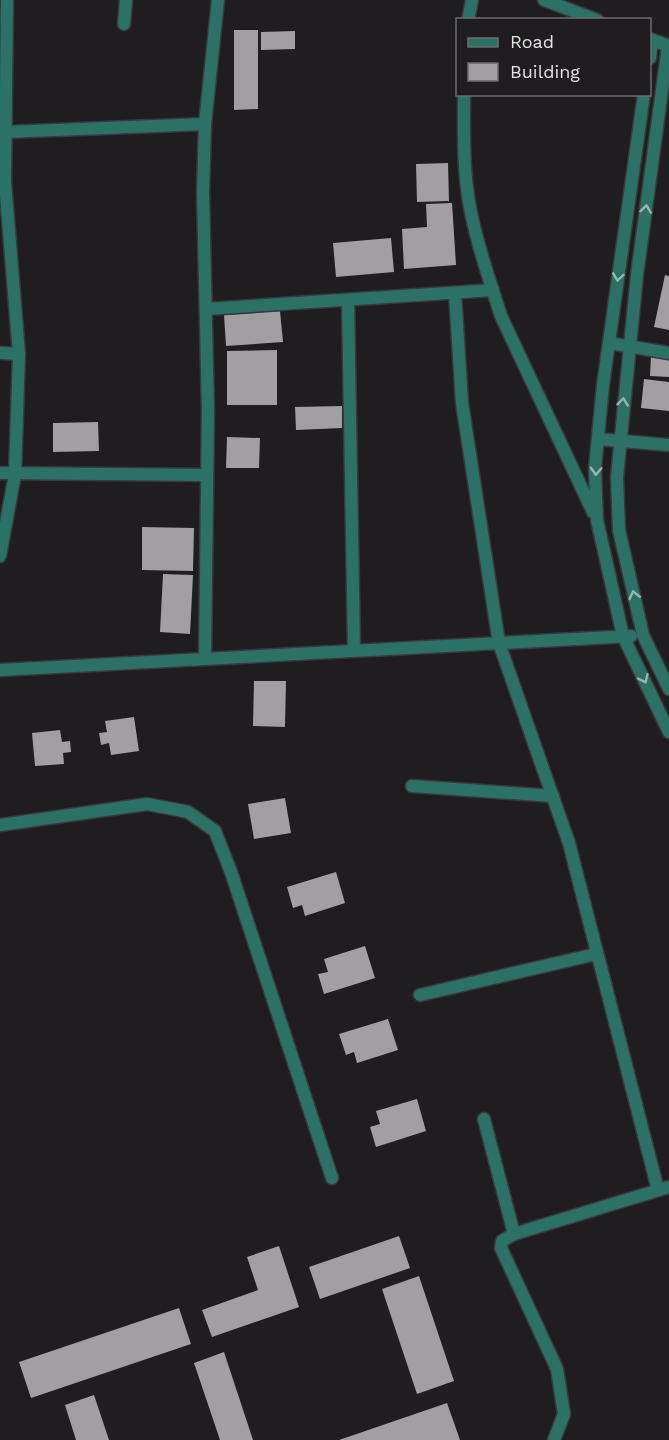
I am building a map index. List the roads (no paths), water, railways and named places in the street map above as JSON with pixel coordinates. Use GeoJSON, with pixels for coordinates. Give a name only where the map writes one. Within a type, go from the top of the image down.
{"type":"FeatureCollection","features":[{"type":"Feature","properties":{"kind":"street"},"geometry":{"type":"LineString","coordinates":[[0,556],[15,474],[20,354],[4,243],[7,0]]}},
{"type":"Feature","properties":{"kind":"street"},"geometry":{"type":"LineString","coordinates":[[124,24],[126,0]]}},
{"type":"Feature","properties":{"kind":"street"},"geometry":{"type":"LineString","coordinates":[[205,659],[207,475],[203,193],[205,124],[218,0]]}},
{"type":"Feature","properties":{"kind":"street"},"geometry":{"type":"LineString","coordinates":[[468,18],[472,0]]}},
{"type":"Feature","properties":{"kind":"street"},"geometry":{"type":"LineString","coordinates":[[544,0],[592,18]]}},
{"type":"Feature","properties":{"kind":"street"},"geometry":{"type":"LineString","coordinates":[[651,39],[668,46],[618,441],[617,507],[620,531],[643,635],[664,667],[669,689]]}},
{"type":"Feature","properties":{"kind":"street"},"geometry":{"type":"LineString","coordinates":[[464,96],[464,145],[468,198],[501,316],[597,520]]}},
{"type":"Feature","properties":{"kind":"street"},"geometry":{"type":"LineString","coordinates":[[644,96],[598,439],[595,468],[597,520],[623,636],[669,732]]}},
{"type":"Feature","properties":{"kind":"street"},"geometry":{"type":"LineString","coordinates":[[5,132],[205,124]]}},
{"type":"Feature","properties":{"kind":"street"},"geometry":{"type":"LineString","coordinates":[[206,309],[493,290]]}},
{"type":"Feature","properties":{"kind":"street"},"geometry":{"type":"LineString","coordinates":[[455,293],[462,403],[500,643],[569,843],[596,954],[663,1189],[514,1234],[502,1241],[501,1248],[557,1369],[564,1414],[554,1440]]}},
{"type":"Feature","properties":{"kind":"street"},"geometry":{"type":"LineString","coordinates":[[348,300],[354,651]]}},
{"type":"Feature","properties":{"kind":"street"},"geometry":{"type":"LineString","coordinates":[[609,343],[669,353]]}},
{"type":"Feature","properties":{"kind":"street"},"geometry":{"type":"LineString","coordinates":[[0,353],[20,354]]}},
{"type":"Feature","properties":{"kind":"street"},"geometry":{"type":"LineString","coordinates":[[598,439],[669,445]]}},
{"type":"Feature","properties":{"kind":"street"},"geometry":{"type":"LineString","coordinates":[[0,473],[207,475]]}},
{"type":"Feature","properties":{"kind":"street"},"geometry":{"type":"LineString","coordinates":[[0,670],[643,635]]}},
{"type":"Feature","properties":{"kind":"street"},"geometry":{"type":"LineString","coordinates":[[412,786],[553,796]]}},
{"type":"Feature","properties":{"kind":"street"},"geometry":{"type":"LineString","coordinates":[[0,825],[147,804],[188,812],[215,831],[231,872],[332,1178]]}},
{"type":"Feature","properties":{"kind":"street"},"geometry":{"type":"LineString","coordinates":[[420,995],[596,954]]}},
{"type":"Feature","properties":{"kind":"street"},"geometry":{"type":"LineString","coordinates":[[484,1119],[514,1234]]}}]}
